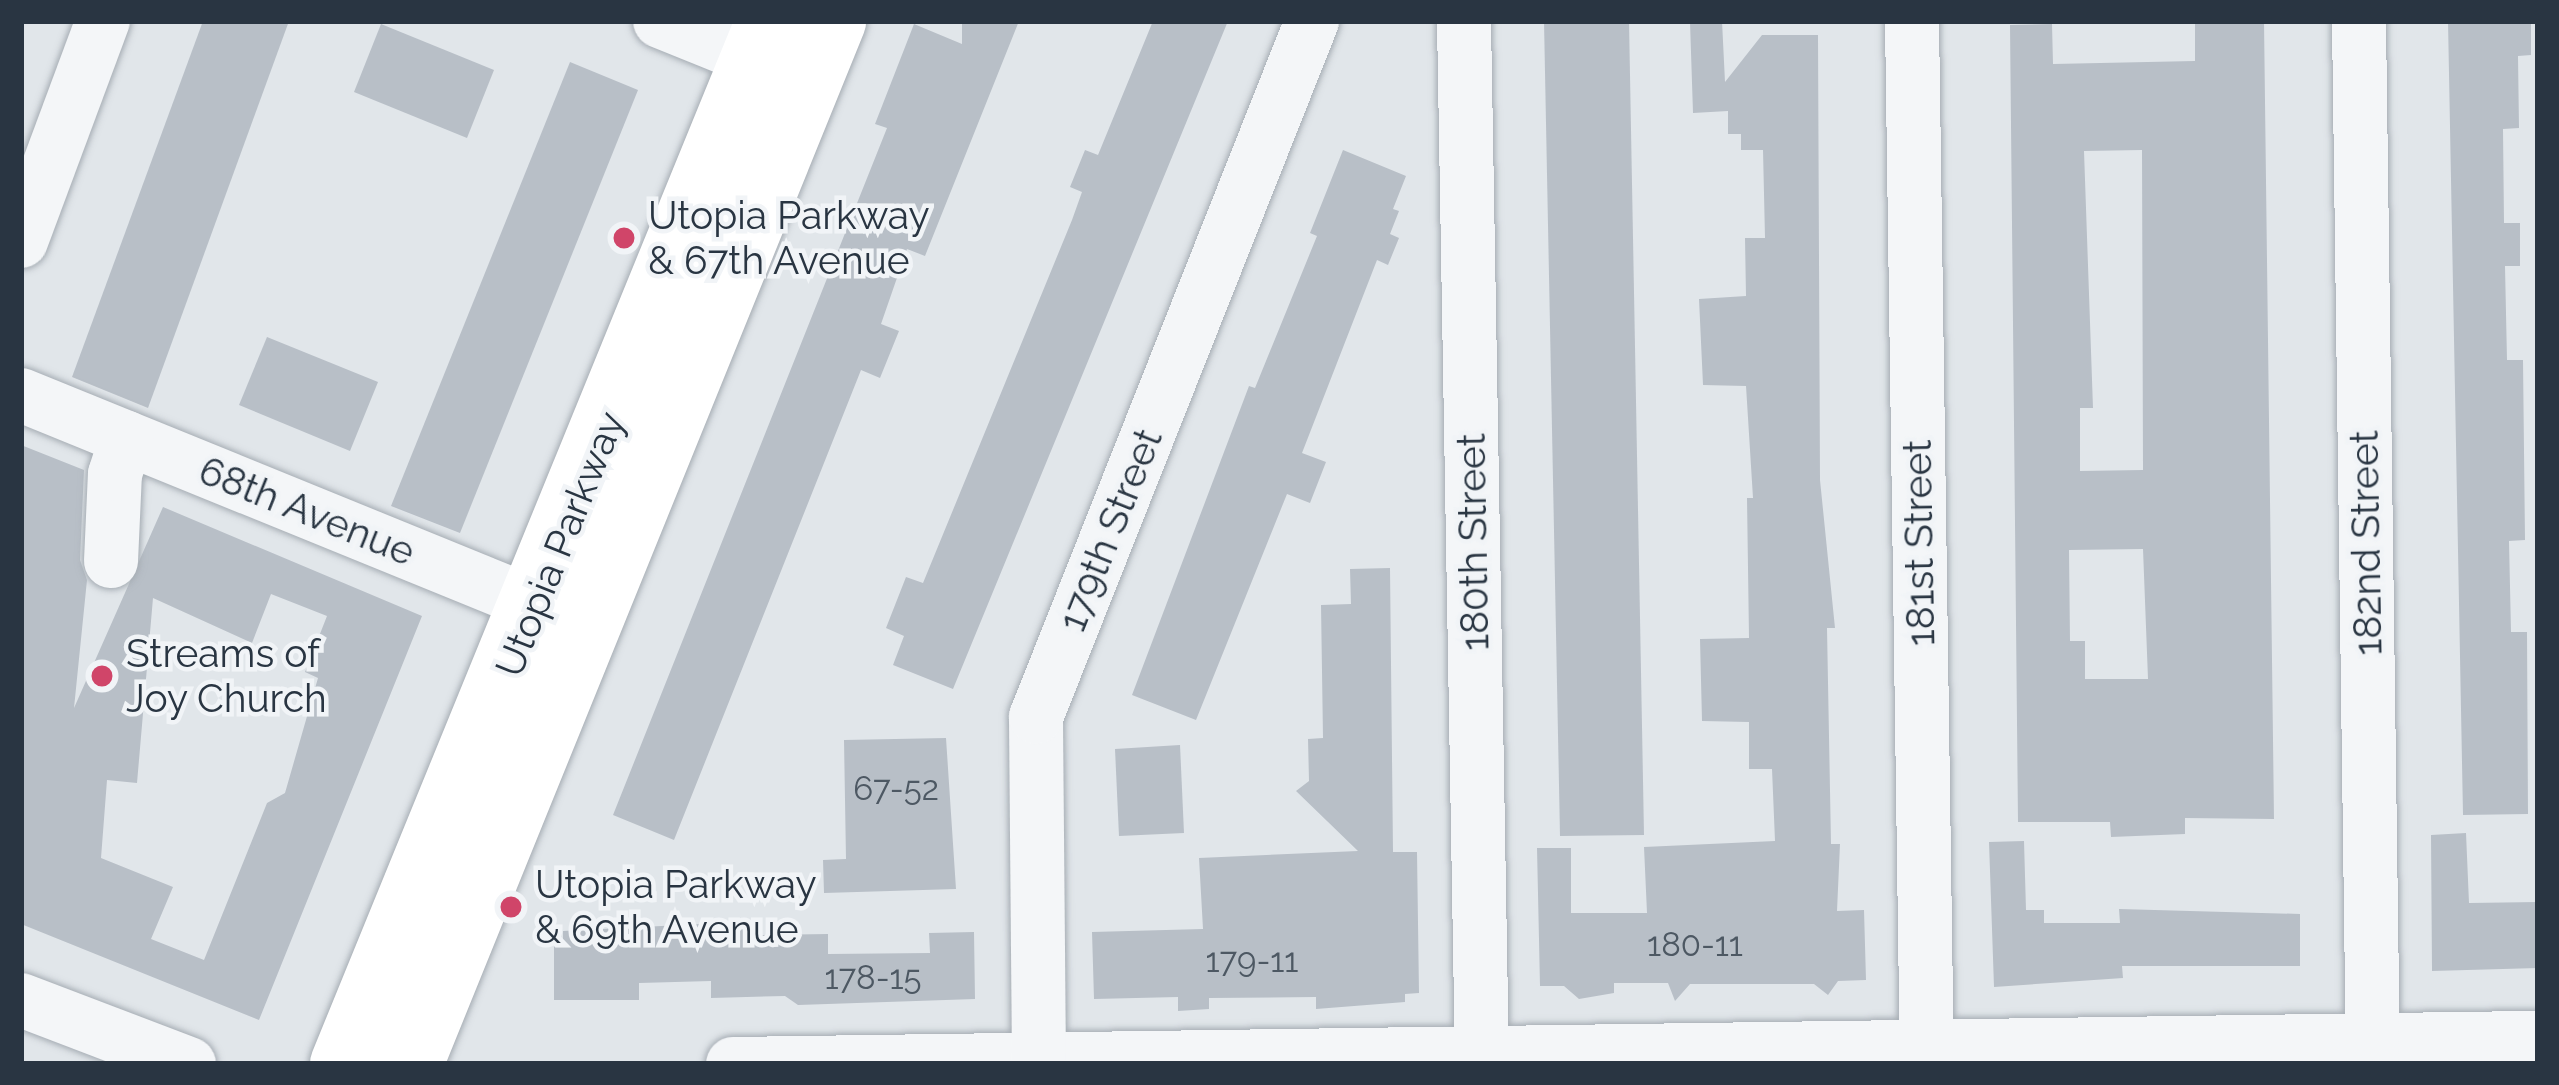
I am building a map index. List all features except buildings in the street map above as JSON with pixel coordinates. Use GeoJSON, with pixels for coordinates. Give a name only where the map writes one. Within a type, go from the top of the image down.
{"type":"FeatureCollection","features":[{"type":"Feature","properties":{"kind":"main road","name":"Utopia Parkway"},"geometry":{"type":"LineString","coordinates":[[343,1064],[565,617],[833,21]]}},
{"type":"Feature","properties":{"kind":"main road","name":"Utopia Parkway"},"geometry":{"type":"LineString","coordinates":[[410,1064],[761,40]]}},
{"type":"Feature","properties":{"kind":"street"},"geometry":{"type":"LineString","coordinates":[[21,242],[103,21]]}},
{"type":"Feature","properties":{"kind":"street"},"geometry":{"type":"LineString","coordinates":[[660,21],[761,40]]}},
{"type":"Feature","properties":{"kind":"street","name":"179th Street"},"geometry":{"type":"LineString","coordinates":[[1038,1060],[1036,717],[1312,21]]}},
{"type":"Feature","properties":{"kind":"street","name":"180th Street"},"geometry":{"type":"LineString","coordinates":[[1464,21],[1482,1058]]}},
{"type":"Feature","properties":{"kind":"street","name":"181st Street"},"geometry":{"type":"LineString","coordinates":[[1912,21],[1927,1057]]}},
{"type":"Feature","properties":{"kind":"street","name":"182nd Street"},"geometry":{"type":"LineString","coordinates":[[2359,21],[2373,1054]]}},
{"type":"Feature","properties":{"kind":"street","name":"68th Avenue"},"geometry":{"type":"LineString","coordinates":[[21,395],[565,617]]}},
{"type":"Feature","properties":{"kind":"street"},"geometry":{"type":"LineString","coordinates":[[111,561],[115,474],[127,438]]}},
{"type":"Feature","properties":{"kind":"street"},"geometry":{"type":"LineString","coordinates":[[21,1000],[189,1064]]}},
{"type":"Feature","properties":{"kind":"street"},"geometry":{"type":"LineString","coordinates":[[733,1064],[2373,1054],[2538,1039]]}},
{"type":"Feature","properties":{"kind":"place","name":"Utopia Parkway & 67th Avenue"},"geometry":{"type":"Point","coordinates":[624,238]}},
{"type":"Feature","properties":{"kind":"place","name":"Streams of Joy Church"},"geometry":{"type":"Point","coordinates":[102,676]}},
{"type":"Feature","properties":{"kind":"place","name":"Utopia Parkway & 69th Avenue"},"geometry":{"type":"Point","coordinates":[511,907]}}]}
